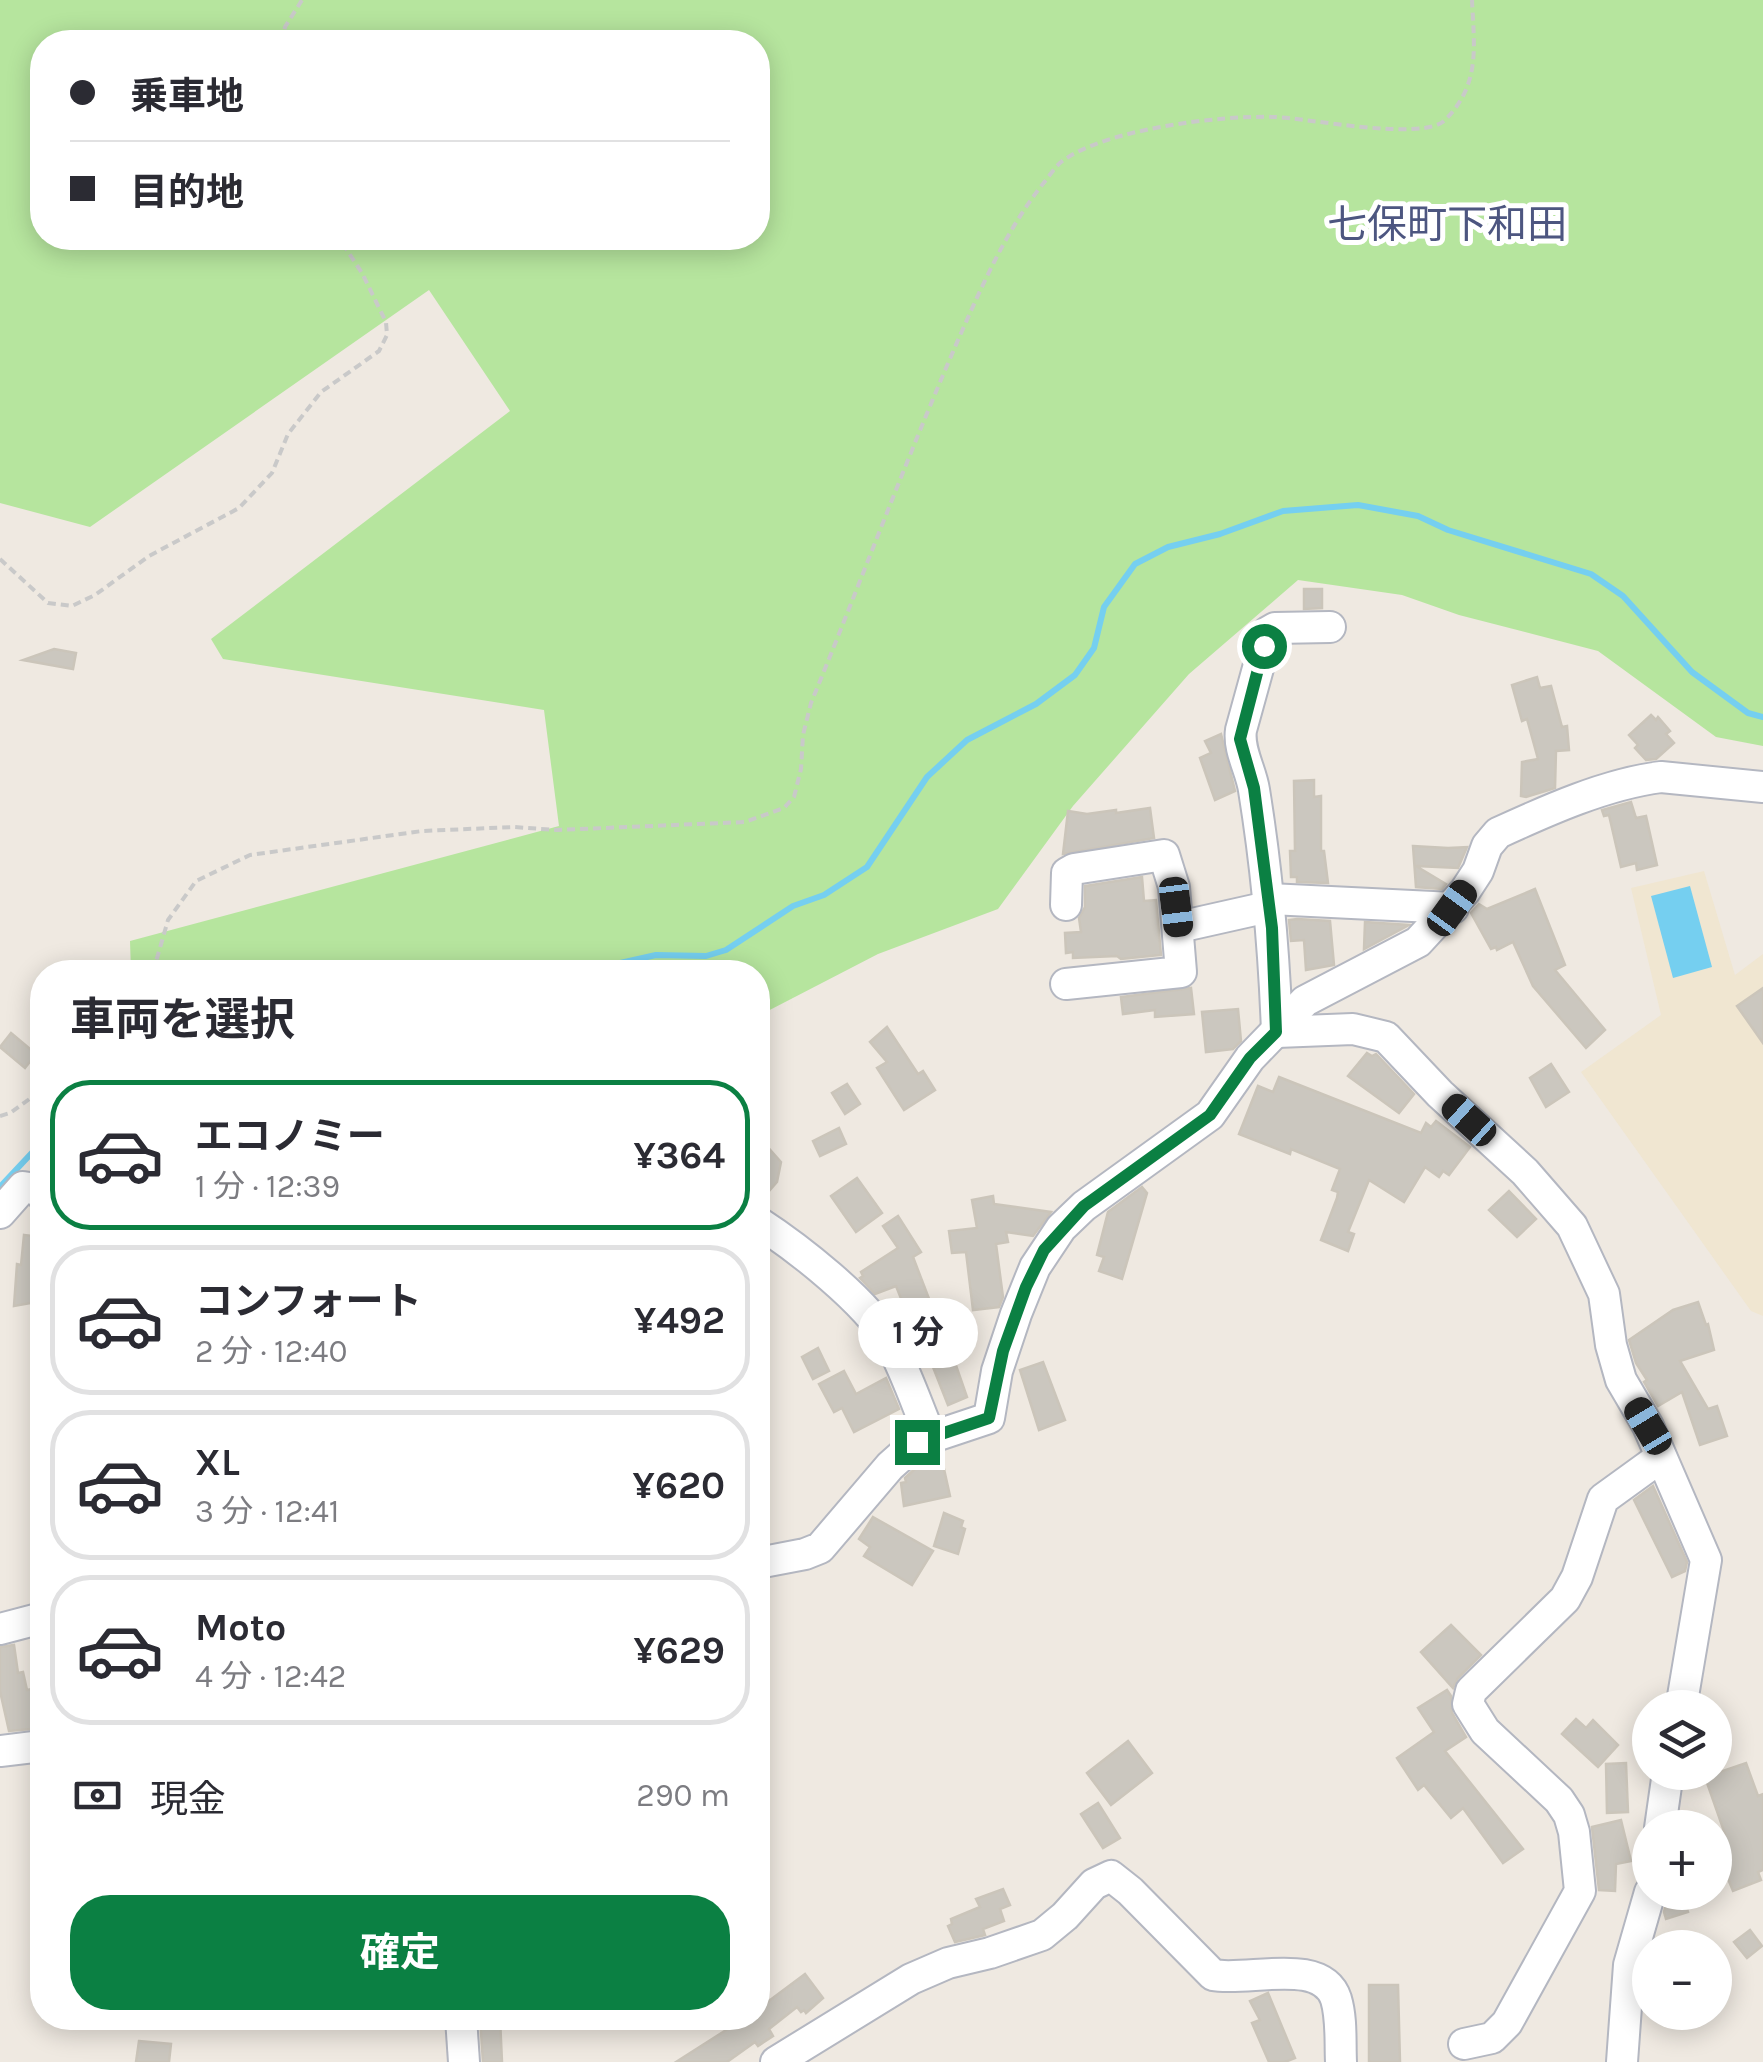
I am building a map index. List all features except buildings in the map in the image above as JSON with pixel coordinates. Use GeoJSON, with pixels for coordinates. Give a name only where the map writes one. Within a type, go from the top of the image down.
{"type":"FeatureCollection","features":[{"type":"Feature","properties":{"kind":"street"},"geometry":{"type":"LineString","coordinates":[[1276,1032],[1276,972],[1268,903],[1254,788],[1240,730],[1268,632],[1275,628],[1330,628]]}},
{"type":"Feature","properties":{"kind":"street"},"geometry":{"type":"LineString","coordinates":[[770,1561],[820,1548],[890,1466],[917,1442],[989,1418],[997,1371],[1021,1300],[1044,1250],[1061,1228],[1084,1206],[1210,1115],[1250,1058],[1305,1001],[1418,942],[1452,908],[1478,871],[1492,838],[1510,827],[1628,782],[1661,778],[1763,787]]}},
{"type":"Feature","properties":{"kind":"street"},"geometry":{"type":"LineString","coordinates":[[1066,905],[1067,874],[1074,869],[1164,856],[1174,887],[1181,972],[1066,984]]}},
{"type":"Feature","properties":{"kind":"street"},"geometry":{"type":"LineString","coordinates":[[1179,927],[1268,903],[1452,908]]}},
{"type":"Feature","properties":{"kind":"street"},"geometry":{"type":"LineString","coordinates":[[1276,1032],[1354,1029],[1386,1037],[1552,1201],[1572,1226],[1604,1294],[1611,1345],[1621,1380],[1648,1426],[1706,1560],[1684,1690]]}},
{"type":"Feature","properties":{"kind":"street"},"geometry":{"type":"LineString","coordinates":[[0,1213],[23,1187],[30,1188]]}},
{"type":"Feature","properties":{"kind":"street"},"geometry":{"type":"LineString","coordinates":[[770,1231],[808,1260],[880,1328],[900,1362],[930,1436]]}},
{"type":"Feature","properties":{"kind":"street"},"geometry":{"type":"LineString","coordinates":[[1464,2044],[1492,2038],[1507,2023],[1580,1890],[1569,1815],[1559,1800],[1484,1732],[1468,1704],[1471,1690],[1565,1599],[1578,1577],[1603,1499],[1660,1457]]}},
{"type":"Feature","properties":{"kind":"street"},"geometry":{"type":"LineString","coordinates":[[0,1629],[30,1621]]}},
{"type":"Feature","properties":{"kind":"street"},"geometry":{"type":"LineString","coordinates":[[0,1751],[30,1747]]}},
{"type":"Feature","properties":{"kind":"street"},"geometry":{"type":"LineString","coordinates":[[776,2062],[911,1979],[948,1963],[1042,1935],[1066,1916],[1094,1884],[1111,1876],[1213,1976],[1303,1974],[1323,1982],[1335,1997],[1341,2062]]}},
{"type":"Feature","properties":{"kind":"street"},"geometry":{"type":"LineString","coordinates":[[1622,2062],[1629,1965],[1645,1910]]}},
{"type":"Feature","properties":{"kind":"street"},"geometry":{"type":"LineString","coordinates":[[462,2030],[464,2062]]}},
{"type":"Feature","properties":{"kind":"path"},"geometry":{"type":"LineString","coordinates":[[284,30],[302,0]]}},
{"type":"Feature","properties":{"kind":"path"},"geometry":{"type":"LineString","coordinates":[[156,960],[168,920],[196,881],[250,855],[422,831],[745,822],[784,808],[794,797],[798,783],[811,703],[910,448],[989,268],[1022,211],[1060,162],[1091,147],[1175,122],[1273,117],[1414,131],[1443,123],[1471,84],[1475,54],[1472,0]]}},
{"type":"Feature","properties":{"kind":"path"},"geometry":{"type":"LineString","coordinates":[[0,558],[48,603],[72,606],[95,596],[149,556],[240,508],[272,473],[288,434],[321,392],[379,351],[387,335],[386,322],[347,250]]}},
{"type":"Feature","properties":{"kind":"path"},"geometry":{"type":"LineString","coordinates":[[0,1116],[30,1099]]}},
{"type":"Feature","properties":{"kind":"shaded area"},"geometry":{"type":"Polygon","coordinates":[[[1704,871],[1735,975],[1763,954],[1763,1316],[1751,1311],[1581,1072],[1661,1015],[1631,888],[1704,871]]]}},
{"type":"Feature","properties":{"kind":"green space"},"geometry":{"type":"Polygon","coordinates":[[[0,0],[1763,0],[1763,746],[1716,737],[1598,651],[1459,615],[1402,595],[1298,580],[1189,674],[1073,806],[998,909],[878,954],[770,1010],[770,960],[131,960],[130,941],[559,826],[544,710],[223,659],[211,639],[510,411],[429,290],[90,527],[0,503],[0,0]]]}},
{"type":"Feature","properties":{"kind":"water"},"geometry":{"type":"Polygon","coordinates":[[[1690,886],[1712,967],[1673,978],[1651,896],[1690,886]]]}},
{"type":"Feature","properties":{"kind":"waterway"},"geometry":{"type":"LineString","coordinates":[[634,960],[656,955],[706,956],[726,950],[793,906],[824,895],[867,867],[927,777],[967,740],[1036,704],[1075,675],[1094,648],[1104,607],[1135,564],[1168,547],[1220,534],[1283,511],[1358,505],[1418,516],[1448,530],[1591,574],[1623,596],[1692,672],[1748,713],[1763,717]]}},
{"type":"Feature","properties":{"kind":"waterway"},"geometry":{"type":"LineString","coordinates":[[0,1187],[30,1155]]}},
{"type":"Feature","properties":{"kind":"district","name":"七保町下和田"},"geometry":{"type":"Point","coordinates":[1447,224]}},
{"type":"Feature","properties":{"kind":"route"},"geometry":{"type":"LineString","coordinates":[[917,1442],[989,1418],[1003,1351],[1044,1250],[1084,1206],[1210,1115],[1250,1058],[1276,1032],[1272,928],[1252,776],[1240,739],[1264,646]]}}]}
